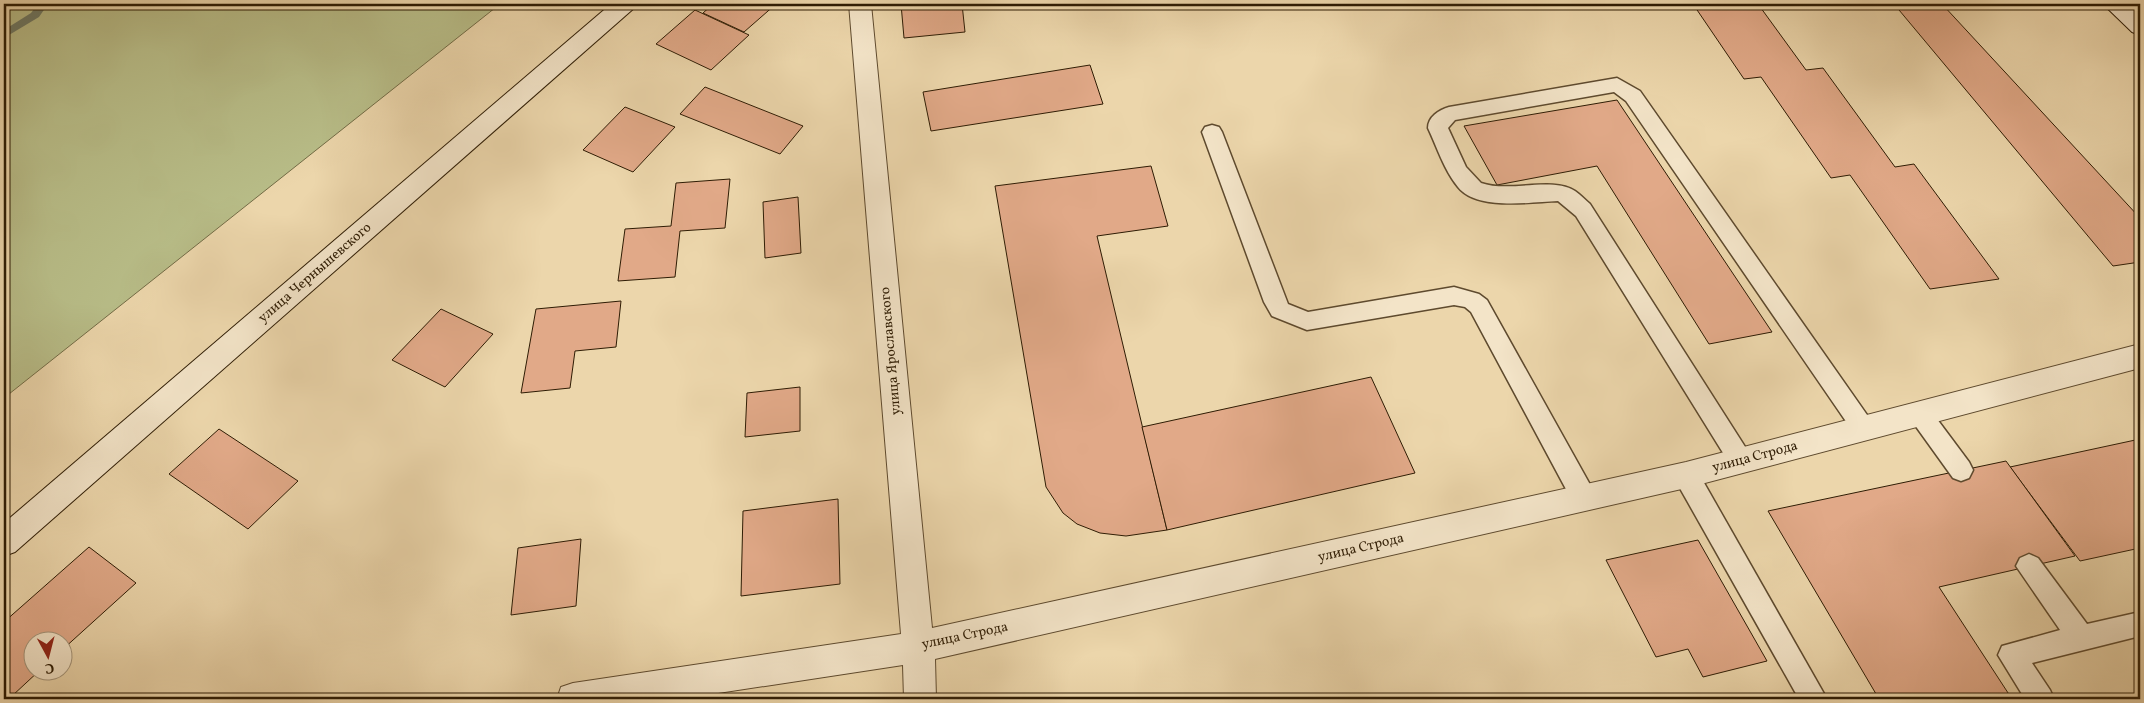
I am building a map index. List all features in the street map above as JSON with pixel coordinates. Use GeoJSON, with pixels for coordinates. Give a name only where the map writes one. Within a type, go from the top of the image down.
{"type":"FeatureCollection","features":[{"type":"Feature","properties":{"kind":"street","name":"улица Чернышевского"},"geometry":{"type":"LineString","coordinates":[[4,542],[626,4]]}},
{"type":"Feature","properties":{"kind":"street","name":"улица Ярославского"},"geometry":{"type":"LineString","coordinates":[[860,4],[918,647],[920,699]]}},
{"type":"Feature","properties":{"kind":"street"},"geometry":{"type":"LineString","coordinates":[[2114,4],[2140,27]]}},
{"type":"Feature","properties":{"kind":"street","name":"улица Строда"},"geometry":{"type":"LineString","coordinates":[[573,699],[918,647],[1686,475],[2140,356]]}},
{"type":"Feature","properties":{"kind":"lane"},"geometry":{"type":"LineString","coordinates":[[1741,461],[1582,210],[1567,196],[1559,194],[1496,195],[1476,190],[1466,184],[1438,128],[1438,123],[1449,114],[1617,85],[1625,89],[1633,96],[1864,429]]}},
{"type":"Feature","properties":{"kind":"lane"},"geometry":{"type":"LineString","coordinates":[[1212,132],[1275,302],[1280,310],[1307,321],[1454,296],[1471,300],[1479,306],[1584,498]]}},
{"type":"Feature","properties":{"kind":"lane"},"geometry":{"type":"LineString","coordinates":[[1920,414],[1961,470]]}},
{"type":"Feature","properties":{"kind":"lane"},"geometry":{"type":"LineString","coordinates":[[1686,475],[1814,699]]}},
{"type":"Feature","properties":{"kind":"lane"},"geometry":{"type":"LineString","coordinates":[[2029,566],[2081,638]]}},
{"type":"Feature","properties":{"kind":"lane"},"geometry":{"type":"LineString","coordinates":[[2042,699],[2012,655],[2140,624]]}},
{"type":"Feature","properties":{"kind":"green space"},"geometry":{"type":"Polygon","coordinates":[[[4,4],[500,4],[4,398],[4,4]]]}},
{"type":"Feature","properties":{"kind":"building"},"geometry":{"type":"Polygon","coordinates":[[[713,4],[776,4],[744,32],[703,13],[713,4]]]}},
{"type":"Feature","properties":{"kind":"building"},"geometry":{"type":"Polygon","coordinates":[[[901,4],[962,4],[965,32],[904,38],[901,4]]]}},
{"type":"Feature","properties":{"kind":"building"},"geometry":{"type":"Polygon","coordinates":[[[1693,4],[1758,4],[1806,70],[1823,68],[1895,167],[1914,164],[1999,279],[1930,289],[1850,175],[1831,178],[1761,77],[1744,79],[1693,4]]]}},
{"type":"Feature","properties":{"kind":"building"},"geometry":{"type":"Polygon","coordinates":[[[1894,4],[1942,4],[2140,218],[2140,262],[2113,266],[1894,4]]]}},
{"type":"Feature","properties":{"kind":"building"},"geometry":{"type":"Polygon","coordinates":[[[695,10],[749,35],[711,70],[656,44],[695,10]]]}},
{"type":"Feature","properties":{"kind":"building"},"geometry":{"type":"Polygon","coordinates":[[[1090,65],[1103,104],[931,131],[923,92],[1090,65]]]}},
{"type":"Feature","properties":{"kind":"building"},"geometry":{"type":"Polygon","coordinates":[[[705,87],[803,126],[780,154],[680,114],[705,87]]]}},
{"type":"Feature","properties":{"kind":"building"},"geometry":{"type":"Polygon","coordinates":[[[1617,100],[1772,332],[1709,344],[1597,166],[1497,185],[1464,126],[1617,100]]]}},
{"type":"Feature","properties":{"kind":"building"},"geometry":{"type":"Polygon","coordinates":[[[625,107],[675,127],[633,172],[583,150],[625,107]]]}},
{"type":"Feature","properties":{"kind":"building"},"geometry":{"type":"Polygon","coordinates":[[[1151,166],[1168,226],[1097,236],[1167,530],[1126,536],[1100,533],[1077,524],[1063,513],[1046,487],[995,186],[1151,166]]]}},
{"type":"Feature","properties":{"kind":"building"},"geometry":{"type":"Polygon","coordinates":[[[730,179],[725,228],[680,231],[675,277],[618,281],[625,229],[671,226],[676,183],[730,179]]]}},
{"type":"Feature","properties":{"kind":"building"},"geometry":{"type":"Polygon","coordinates":[[[798,197],[801,253],[765,258],[763,202],[798,197]]]}},
{"type":"Feature","properties":{"kind":"building"},"geometry":{"type":"Polygon","coordinates":[[[621,301],[616,347],[575,351],[570,388],[521,393],[536,309],[621,301]]]}},
{"type":"Feature","properties":{"kind":"building"},"geometry":{"type":"Polygon","coordinates":[[[441,309],[493,334],[445,387],[392,360],[441,309]]]}},
{"type":"Feature","properties":{"kind":"building"},"geometry":{"type":"Polygon","coordinates":[[[1371,377],[1415,473],[1167,530],[1142,427],[1371,377]]]}},
{"type":"Feature","properties":{"kind":"building"},"geometry":{"type":"Polygon","coordinates":[[[800,387],[800,431],[745,437],[747,393],[800,387]]]}},
{"type":"Feature","properties":{"kind":"building"},"geometry":{"type":"Polygon","coordinates":[[[219,429],[298,481],[248,529],[169,474],[219,429]]]}},
{"type":"Feature","properties":{"kind":"building"},"geometry":{"type":"Polygon","coordinates":[[[2140,439],[2140,548],[2080,561],[2010,467],[2140,439]]]}},
{"type":"Feature","properties":{"kind":"building"},"geometry":{"type":"Polygon","coordinates":[[[2006,461],[2075,556],[1939,587],[2012,699],[1879,699],[1768,511],[2006,461]]]}},
{"type":"Feature","properties":{"kind":"building"},"geometry":{"type":"Polygon","coordinates":[[[838,499],[840,584],[741,596],[743,511],[838,499]]]}},
{"type":"Feature","properties":{"kind":"building"},"geometry":{"type":"Polygon","coordinates":[[[581,539],[576,606],[511,615],[518,548],[581,539]]]}},
{"type":"Feature","properties":{"kind":"building"},"geometry":{"type":"Polygon","coordinates":[[[1698,540],[1767,661],[1703,677],[1688,649],[1656,657],[1606,560],[1698,540]]]}},
{"type":"Feature","properties":{"kind":"building"},"geometry":{"type":"Polygon","coordinates":[[[89,547],[136,583],[72,641],[72,630],[22,630],[22,680],[29,680],[12,696],[4,689],[4,622],[89,547]]]}},
{"type":"Feature","properties":{"kind":"waterway"},"geometry":{"type":"LineString","coordinates":[[4,35],[35,15],[43,4]]}}]}
